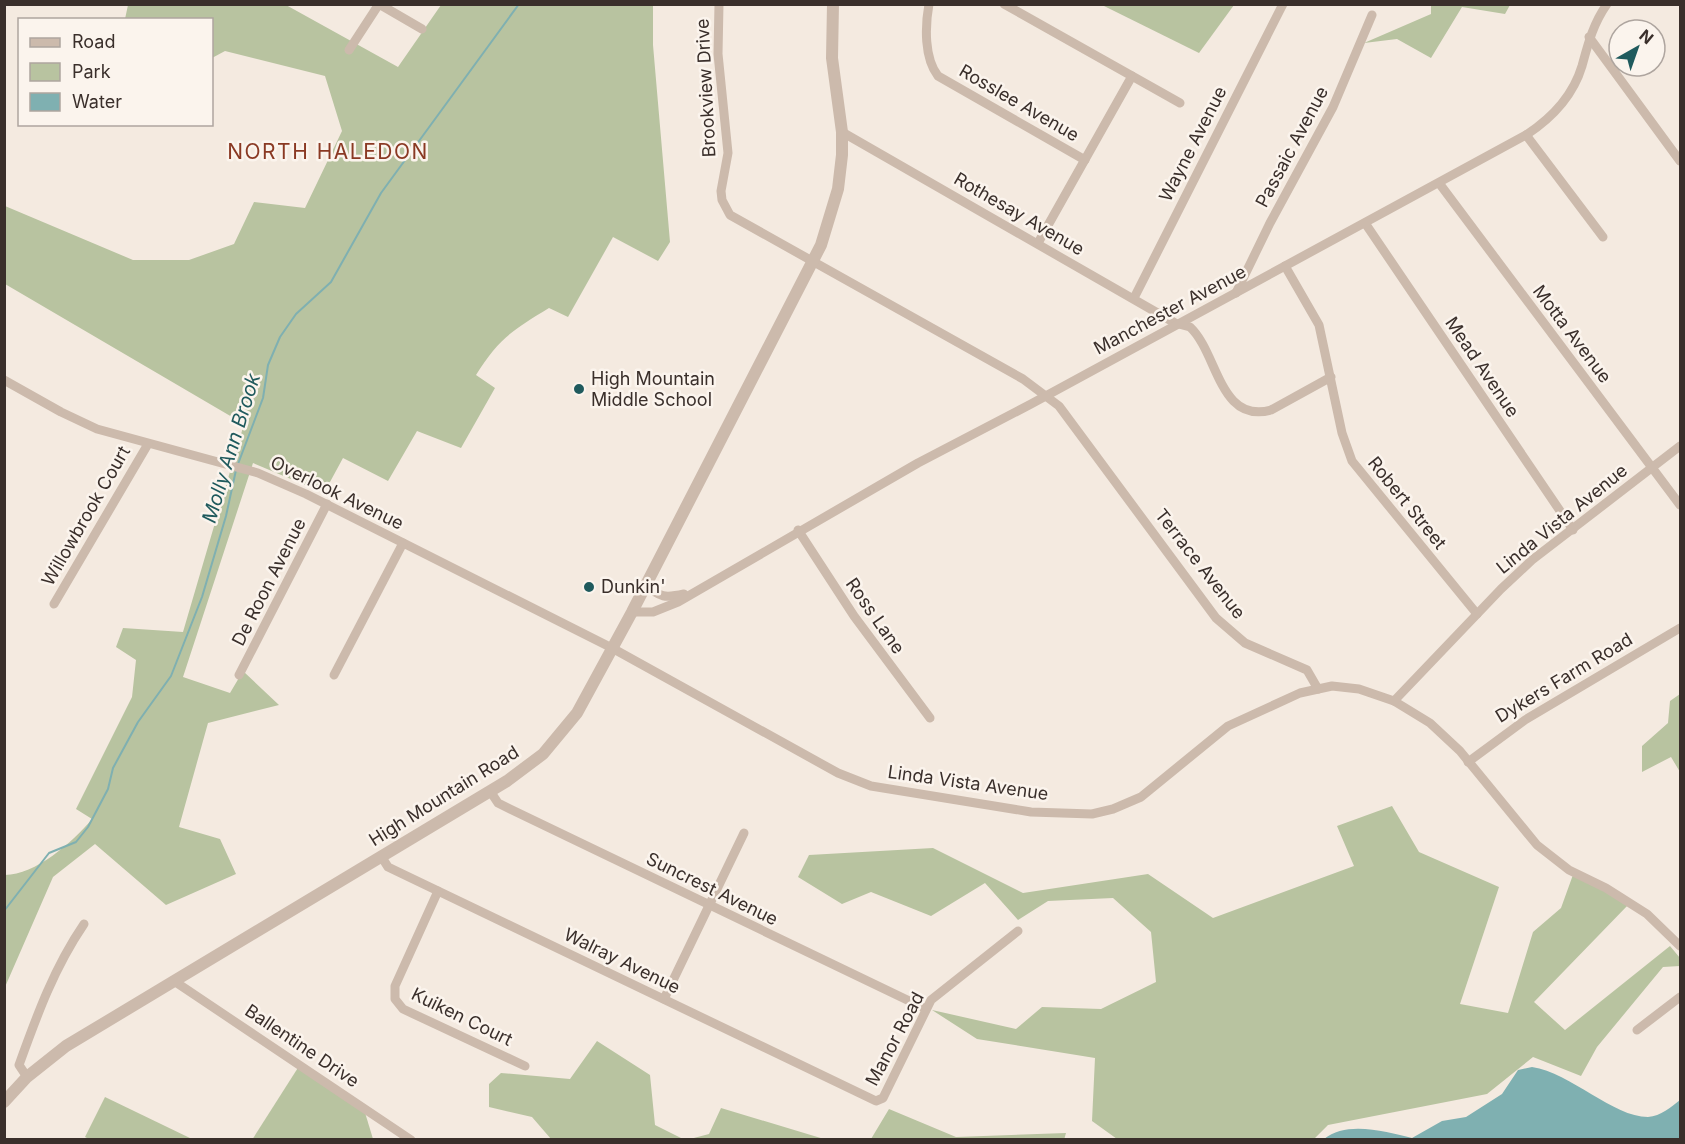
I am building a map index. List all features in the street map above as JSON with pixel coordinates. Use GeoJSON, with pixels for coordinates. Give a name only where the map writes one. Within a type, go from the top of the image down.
{"type":"FeatureCollection","features":[{"type":"Feature","properties":{"kind":"street","name":"Brookview Drive"},"geometry":{"type":"LineString","coordinates":[[719,4],[718,54],[728,153],[721,187],[725,208],[734,219],[813,262]]}},
{"type":"Feature","properties":{"kind":"street","name":"High Mountain Road"},"geometry":{"type":"LineString","coordinates":[[4,1102],[27,1077],[66,1046],[490,791],[531,764],[566,728],[632,612],[813,262],[827,229],[838,189],[842,132],[832,58],[833,4]]}},
{"type":"Feature","properties":{"kind":"street","name":"Rosslee Avenue"},"geometry":{"type":"LineString","coordinates":[[929,4],[926,20],[928,43],[938,76],[1085,159]]}},
{"type":"Feature","properties":{"kind":"street"},"geometry":{"type":"LineString","coordinates":[[1004,4],[1180,103]]}},
{"type":"Feature","properties":{"kind":"street","name":"Wayne Avenue"},"geometry":{"type":"LineString","coordinates":[[1134,298],[1283,4]]}},
{"type":"Feature","properties":{"kind":"street","name":"Manchester Avenue"},"geometry":{"type":"LineString","coordinates":[[632,612],[647,613],[665,608],[918,463],[1047,396],[1526,135],[1553,114],[1569,93],[1578,76],[1589,37],[1606,4]]}},
{"type":"Feature","properties":{"kind":"street"},"geometry":{"type":"LineString","coordinates":[[349,50],[379,5],[422,29]]}},
{"type":"Feature","properties":{"kind":"street","name":"Passaic Avenue"},"geometry":{"type":"LineString","coordinates":[[1236,293],[1270,223],[1334,107],[1372,15]]}},
{"type":"Feature","properties":{"kind":"street"},"geometry":{"type":"LineString","coordinates":[[1589,37],[1680,161]]}},
{"type":"Feature","properties":{"kind":"street"},"geometry":{"type":"LineString","coordinates":[[1038,243],[1132,76]]}},
{"type":"Feature","properties":{"kind":"street","name":"Rothesay Avenue"},"geometry":{"type":"LineString","coordinates":[[842,132],[1194,331],[1231,398],[1245,411],[1271,410],[1330,377]]}},
{"type":"Feature","properties":{"kind":"street"},"geometry":{"type":"LineString","coordinates":[[1526,135],[1603,237]]}},
{"type":"Feature","properties":{"kind":"street","name":"Motta Avenue"},"geometry":{"type":"LineString","coordinates":[[1439,183],[1680,505]]}},
{"type":"Feature","properties":{"kind":"street","name":"Mead Avenue"},"geometry":{"type":"LineString","coordinates":[[1365,223],[1573,530]]}},
{"type":"Feature","properties":{"kind":"street","name":"Terrace Avenue"},"geometry":{"type":"LineString","coordinates":[[813,262],[1023,379],[1047,396],[1083,438],[1216,618],[1245,643],[1307,670],[1318,688]]}},
{"type":"Feature","properties":{"kind":"street","name":"Robert Street"},"geometry":{"type":"LineString","coordinates":[[1286,266],[1319,325],[1342,433],[1352,461],[1476,614]]}},
{"type":"Feature","properties":{"kind":"street","name":"Overlook Avenue"},"geometry":{"type":"LineString","coordinates":[[4,380],[78,421],[148,444],[245,470],[327,504],[612,648]]}},
{"type":"Feature","properties":{"kind":"street","name":"Willowbrook Court"},"geometry":{"type":"LineString","coordinates":[[54,604],[148,444]]}},
{"type":"Feature","properties":{"kind":"street","name":"Linda Vista Avenue"},"geometry":{"type":"LineString","coordinates":[[1394,701],[1476,614],[1532,560],[1680,446]]}},
{"type":"Feature","properties":{"kind":"street","name":"De Roon Avenue"},"geometry":{"type":"LineString","coordinates":[[239,675],[327,504]]}},
{"type":"Feature","properties":{"kind":"street","name":"Ross Lane"},"geometry":{"type":"LineString","coordinates":[[798,530],[854,616],[930,718]]}},
{"type":"Feature","properties":{"kind":"street"},"geometry":{"type":"LineString","coordinates":[[334,675],[403,543]]}},
{"type":"Feature","properties":{"kind":"street","name":"Manchester Avenue"},"geometry":{"type":"LineString","coordinates":[[646,584],[655,594],[664,597],[693,592]]}},
{"type":"Feature","properties":{"kind":"street","name":"Dykers Farm Road"},"geometry":{"type":"LineString","coordinates":[[1468,762],[1525,720],[1680,628]]}},
{"type":"Feature","properties":{"kind":"street","name":"Linda Vista Avenue"},"geometry":{"type":"LineString","coordinates":[[612,648],[859,783],[1031,812],[1092,814],[1134,800],[1228,726],[1300,693],[1318,688]]}},
{"type":"Feature","properties":{"kind":"street"},"geometry":{"type":"LineString","coordinates":[[1318,688],[1332,686],[1359,689],[1394,701],[1430,723],[1468,762],[1537,846],[1569,870],[1606,888],[1647,914],[1680,946]]}},
{"type":"Feature","properties":{"kind":"street","name":"Suncrest Avenue"},"geometry":{"type":"LineString","coordinates":[[490,791],[498,803],[926,1009]]}},
{"type":"Feature","properties":{"kind":"street"},"geometry":{"type":"LineString","coordinates":[[664,999],[744,833]]}},
{"type":"Feature","properties":{"kind":"street","name":"Walray Avenue"},"geometry":{"type":"LineString","coordinates":[[381,856],[388,867],[854,1089]]}},
{"type":"Feature","properties":{"kind":"street","name":"Kuiken Court"},"geometry":{"type":"LineString","coordinates":[[438,891],[395,986],[395,999],[403,1009],[525,1066]]}},
{"type":"Feature","properties":{"kind":"street"},"geometry":{"type":"LineString","coordinates":[[27,1077],[19,1065],[27,1037],[61,957],[84,924]]}},
{"type":"Feature","properties":{"kind":"street","name":"Manor Road"},"geometry":{"type":"LineString","coordinates":[[854,1089],[876,1101],[883,1098],[931,1000],[1018,931]]}},
{"type":"Feature","properties":{"kind":"street","name":"Ballentine Drive"},"geometry":{"type":"LineString","coordinates":[[174,981],[411,1140]]}},
{"type":"Feature","properties":{"kind":"street"},"geometry":{"type":"LineString","coordinates":[[1637,1030],[1680,997]]}},
{"type":"Feature","properties":{"kind":"green space"},"geometry":{"type":"Polygon","coordinates":[[[128,5],[286,5],[398,67],[441,5],[653,5],[653,45],[670,242],[658,261],[613,237],[568,317],[549,308],[516,329],[500,343],[476,375],[495,388],[461,448],[417,431],[388,481],[343,458],[324,493],[253,463],[183,677],[230,693],[243,671],[279,705],[208,723],[179,827],[220,839],[236,874],[166,905],[95,844],[53,877],[5,987],[5,875],[17,874],[53,856],[92,819],[76,809],[132,697],[136,660],[116,647],[123,628],[183,632],[244,424],[5,284],[5,206],[133,260],[189,260],[234,244],[254,202],[305,208],[342,131],[325,76],[225,51],[213,57],[213,18],[125,18],[128,5]]]}},
{"type":"Feature","properties":{"kind":"green space"},"geometry":{"type":"Polygon","coordinates":[[[1102,5],[1234,5],[1199,53],[1102,5]]]}},
{"type":"Feature","properties":{"kind":"green space"},"geometry":{"type":"Polygon","coordinates":[[[1431,5],[1510,5],[1505,14],[1462,7],[1431,58],[1397,39],[1364,43],[1431,14],[1431,5]]]}},
{"type":"Feature","properties":{"kind":"green space"},"geometry":{"type":"Polygon","coordinates":[[[1680,694],[1680,772],[1671,757],[1642,772],[1642,746],[1668,723],[1670,701],[1680,694]]]}},
{"type":"Feature","properties":{"kind":"green space"},"geometry":{"type":"Polygon","coordinates":[[[1392,806],[1419,852],[1499,887],[1460,1004],[1508,1013],[1533,932],[1561,908],[1574,872],[1629,904],[1534,1002],[1565,1030],[1670,946],[1680,958],[1680,966],[1663,967],[1597,1047],[1581,1076],[1533,1057],[1487,1094],[1328,1125],[1314,1139],[1117,1139],[1092,1121],[1095,1058],[977,1039],[932,1010],[1016,1029],[1042,1007],[1101,1009],[1156,982],[1151,932],[1113,898],[1048,901],[1018,920],[985,883],[931,916],[871,892],[842,904],[798,877],[809,855],[933,848],[1023,893],[1148,874],[1213,918],[1354,866],[1337,826],[1392,806]]]}},
{"type":"Feature","properties":{"kind":"green space"},"geometry":{"type":"Polygon","coordinates":[[[597,1041],[650,1075],[655,1125],[683,1139],[551,1139],[532,1117],[489,1107],[489,1084],[501,1073],[570,1079],[597,1041]]]}},
{"type":"Feature","properties":{"kind":"green space"},"geometry":{"type":"Polygon","coordinates":[[[301,1063],[363,1106],[373,1139],[252,1140],[301,1063]]]}},
{"type":"Feature","properties":{"kind":"green space"},"geometry":{"type":"Polygon","coordinates":[[[105,1097],[192,1139],[91,1140],[85,1137],[105,1097]]]}},
{"type":"Feature","properties":{"kind":"green space"},"geometry":{"type":"Polygon","coordinates":[[[721,1108],[824,1139],[690,1139],[709,1134],[721,1108]]]}},
{"type":"Feature","properties":{"kind":"green space"},"geometry":{"type":"Polygon","coordinates":[[[889,1109],[956,1137],[1066,1133],[1064,1140],[871,1139],[889,1109]]]}},
{"type":"Feature","properties":{"kind":"water"},"geometry":{"type":"Polygon","coordinates":[[[1532,1067],[1562,1077],[1606,1103],[1635,1115],[1648,1117],[1657,1115],[1680,1100],[1680,1139],[1324,1139],[1333,1133],[1355,1129],[1367,1129],[1412,1138],[1442,1121],[1466,1117],[1502,1094],[1518,1070],[1532,1067]]]}},
{"type":"Feature","properties":{"kind":"waterway","name":"Molly Ann Brook"},"geometry":{"type":"LineString","coordinates":[[238,464],[263,398],[268,365],[280,337],[296,314],[331,282],[381,193],[519,4]]}},
{"type":"Feature","properties":{"kind":"waterway","name":"Molly Ann Brook"},"geometry":{"type":"LineString","coordinates":[[4,911],[49,853],[76,842],[88,827],[108,789],[113,768],[138,722],[171,676],[202,597],[226,516],[236,470]]}},
{"type":"Feature","properties":{"kind":"place","name":"High Mountain Middle School"},"geometry":{"type":"Point","coordinates":[579,389]}},
{"type":"Feature","properties":{"kind":"place","name":"Dunkin'"},"geometry":{"type":"Point","coordinates":[589,587]}},
{"type":"Feature","properties":{"kind":"district","name":"NORTH HALEDON"},"geometry":{"type":"Point","coordinates":[328,152]}}]}
